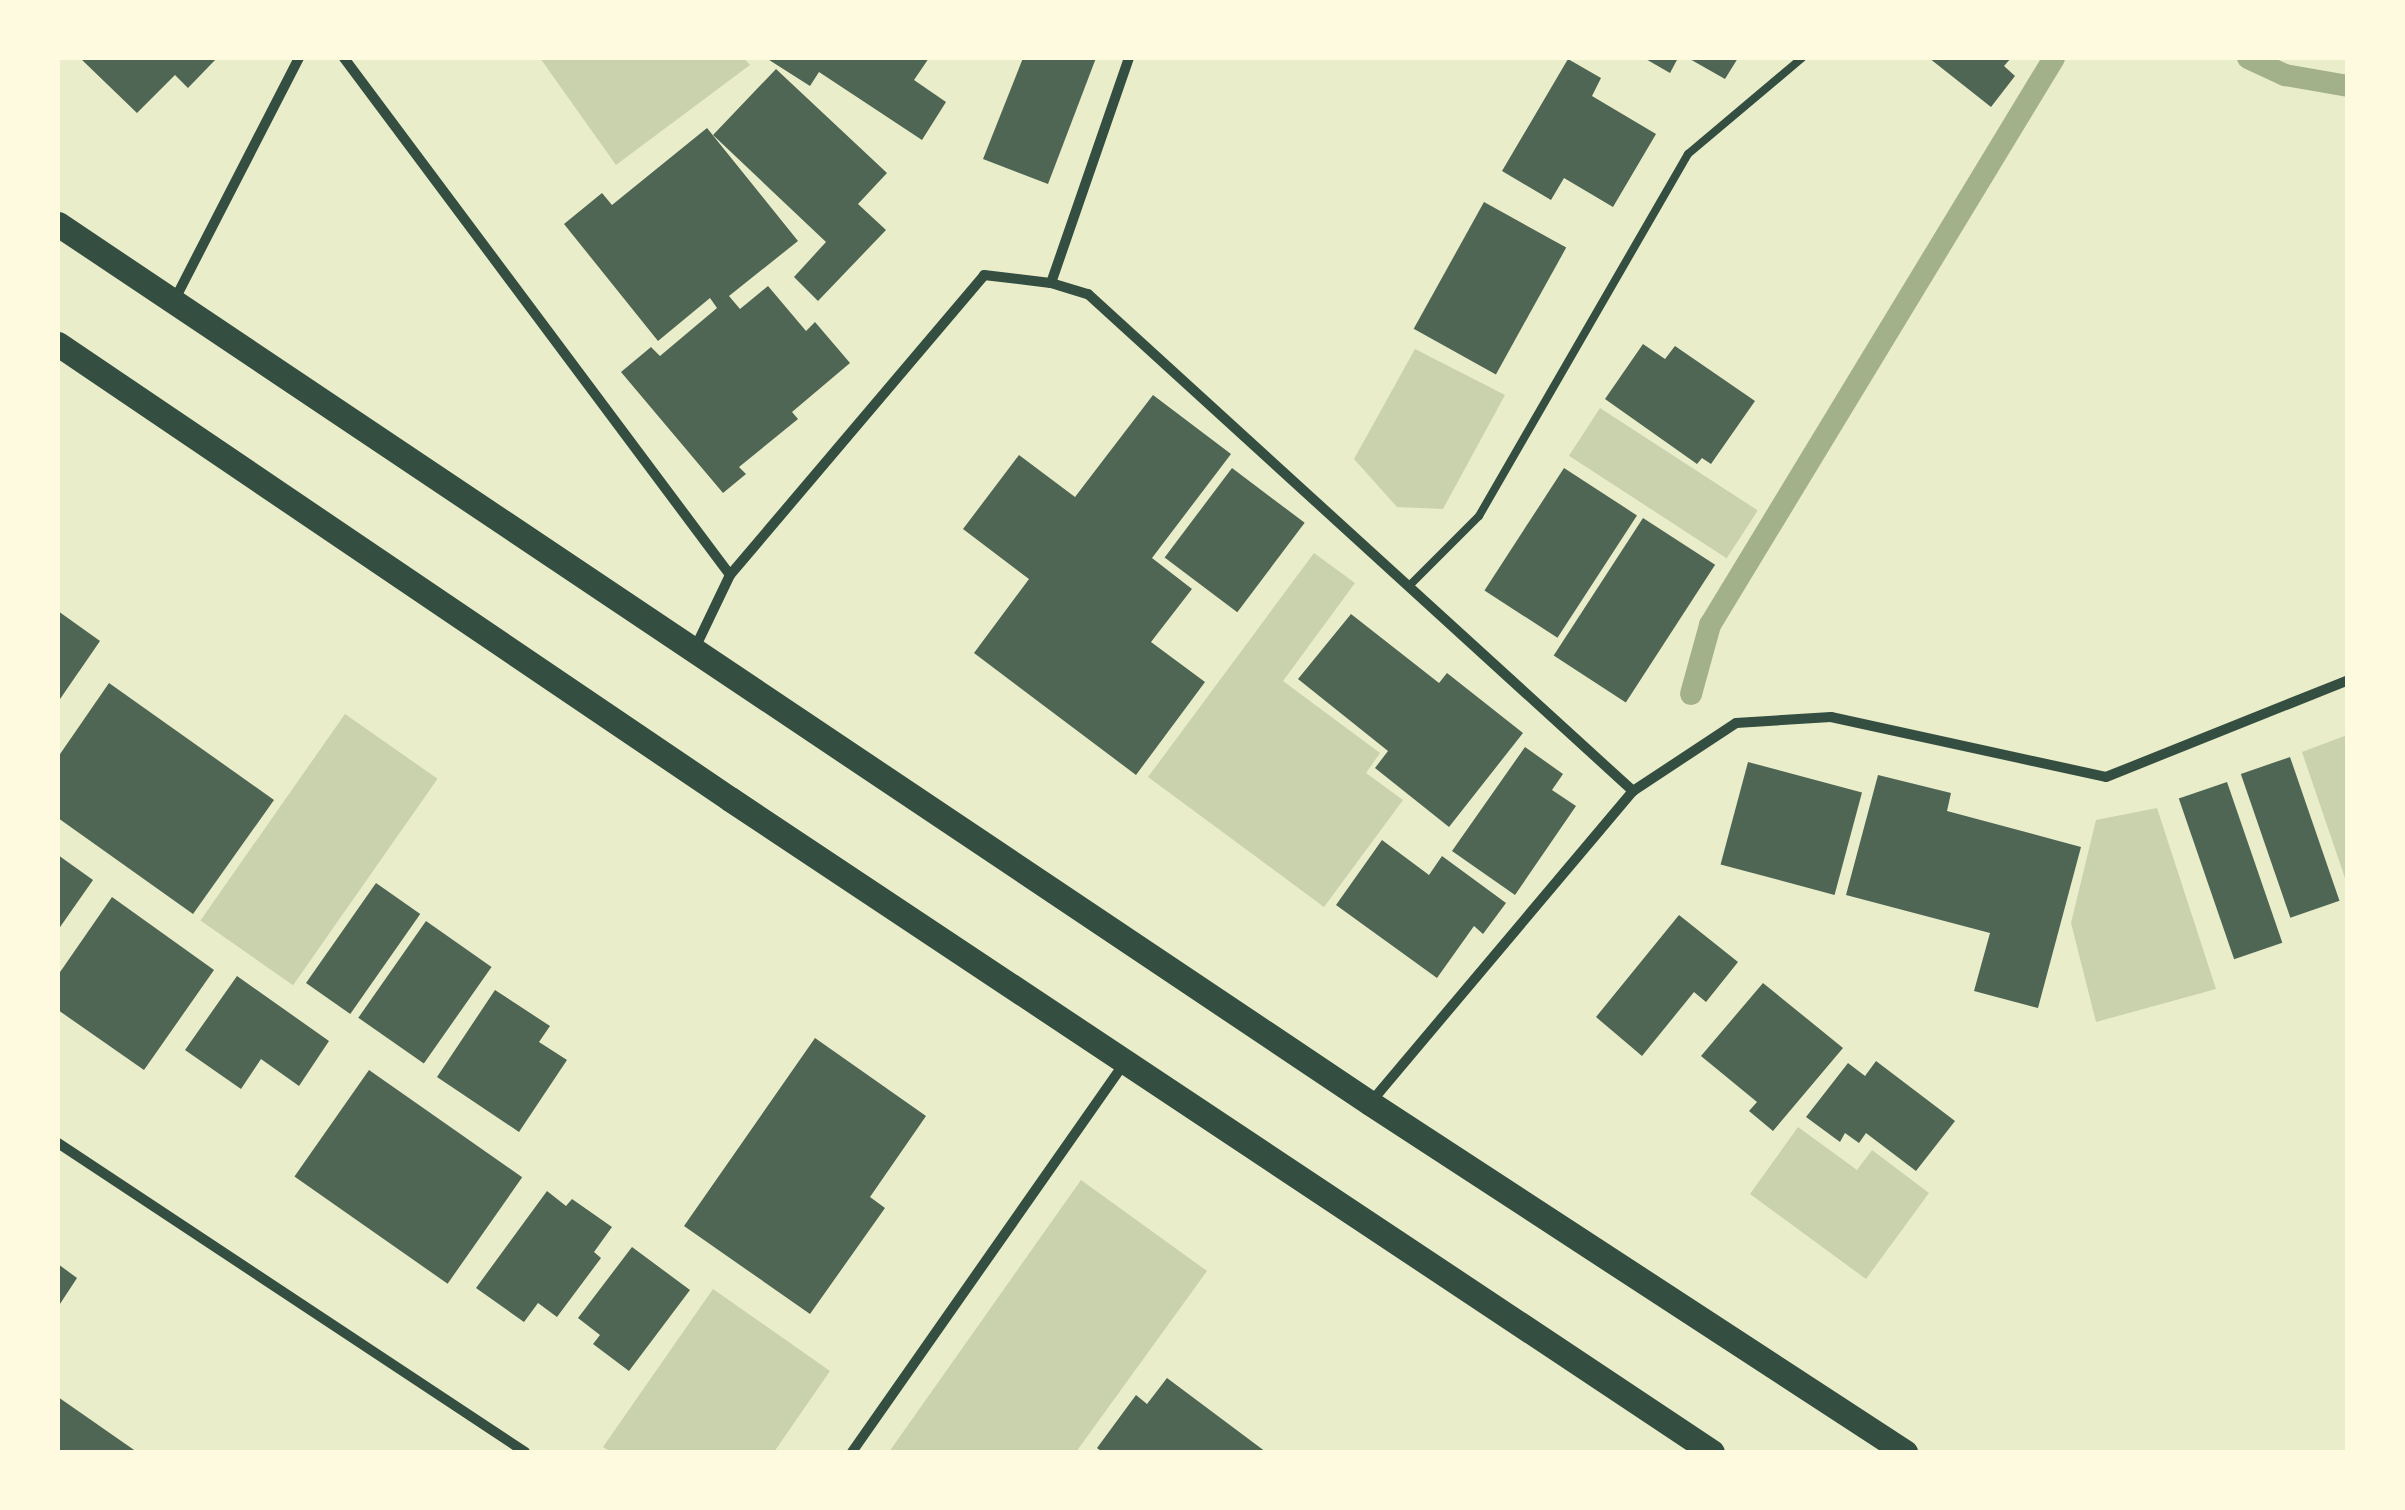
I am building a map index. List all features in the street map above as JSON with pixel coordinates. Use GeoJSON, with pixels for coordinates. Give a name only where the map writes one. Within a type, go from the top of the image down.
{"type":"FeatureCollection","features":[{"type":"Feature","properties":{"kind":"main road"},"geometry":{"type":"LineString","coordinates":[[58,224],[1370,1103],[1905,1452]]}},
{"type":"Feature","properties":{"kind":"main road"},"geometry":{"type":"LineString","coordinates":[[58,344],[1124,1062],[1712,1452]]}},
{"type":"Feature","properties":{"kind":"street"},"geometry":{"type":"LineString","coordinates":[[174,302],[299,58]]}},
{"type":"Feature","properties":{"kind":"street"},"geometry":{"type":"LineString","coordinates":[[344,58],[730,575]]}},
{"type":"Feature","properties":{"kind":"street"},"geometry":{"type":"LineString","coordinates":[[1051,283],[1129,58]]}},
{"type":"Feature","properties":{"kind":"street"},"geometry":{"type":"LineString","coordinates":[[694,651],[730,575],[984,275],[1051,283],[1088,294],[1633,791]]}},
{"type":"Feature","properties":{"kind":"street"},"geometry":{"type":"LineString","coordinates":[[1370,1103],[1633,791],[1736,724],[1831,717],[2106,776],[2348,680]]}},
{"type":"Feature","properties":{"kind":"street"},"geometry":{"type":"LineString","coordinates":[[852,1452],[1124,1062]]}},
{"type":"Feature","properties":{"kind":"street"},"geometry":{"type":"LineString","coordinates":[[58,1143],[525,1452]]}},
{"type":"Feature","properties":{"kind":"lane"},"geometry":{"type":"LineString","coordinates":[[1409,586],[1479,516],[1688,154],[1802,58]]}},
{"type":"Feature","properties":{"kind":"green space"},"geometry":{"type":"Polygon","coordinates":[[[540,58],[744,58],[750,65],[616,165],[540,58]]]}},
{"type":"Feature","properties":{"kind":"green space"},"geometry":{"type":"Polygon","coordinates":[[[1415,349],[1505,395],[1443,509],[1397,507],[1354,459],[1415,349]]]}},
{"type":"Feature","properties":{"kind":"green space"},"geometry":{"type":"Polygon","coordinates":[[[1600,408],[1758,510],[1727,558],[1569,456],[1600,408]]]}},
{"type":"Feature","properties":{"kind":"green space"},"geometry":{"type":"Polygon","coordinates":[[[1314,553],[1355,583],[1283,681],[1380,753],[1366,773],[1403,800],[1324,907],[1148,777],[1314,553]]]}},
{"type":"Feature","properties":{"kind":"green space"},"geometry":{"type":"Polygon","coordinates":[[[345,714],[438,779],[293,985],[200,920],[345,714]]]}},
{"type":"Feature","properties":{"kind":"green space"},"geometry":{"type":"Polygon","coordinates":[[[2348,735],[2347,884],[2302,752],[2348,735]]]}},
{"type":"Feature","properties":{"kind":"green space"},"geometry":{"type":"Polygon","coordinates":[[[2157,808],[2216,989],[2096,1022],[2071,923],[2096,820],[2157,808]]]}},
{"type":"Feature","properties":{"kind":"green space"},"geometry":{"type":"Polygon","coordinates":[[[1798,1127],[1857,1170],[1872,1150],[1929,1193],[1866,1279],[1750,1194],[1798,1127]]]}},
{"type":"Feature","properties":{"kind":"green space"},"geometry":{"type":"Polygon","coordinates":[[[1081,1180],[1207,1271],[1076,1452],[889,1452],[1081,1180]]]}},
{"type":"Feature","properties":{"kind":"green space"},"geometry":{"type":"Polygon","coordinates":[[[713,1289],[830,1371],[774,1452],[611,1452],[603,1447],[713,1289]]]}},
{"type":"Feature","properties":{"kind":"building"},"geometry":{"type":"Polygon","coordinates":[[[80,58],[217,58],[188,88],[175,75],[137,113],[80,58]]]}},
{"type":"Feature","properties":{"kind":"building"},"geometry":{"type":"Polygon","coordinates":[[[766,58],[929,58],[914,80],[946,102],[922,140],[819,72],[810,86],[766,58]]]}},
{"type":"Feature","properties":{"kind":"building"},"geometry":{"type":"Polygon","coordinates":[[[1023,58],[1096,58],[1048,184],[983,159],[1023,58]]]}},
{"type":"Feature","properties":{"kind":"building"},"geometry":{"type":"Polygon","coordinates":[[[1644,58],[1678,58],[1670,73],[1644,58]]]}},
{"type":"Feature","properties":{"kind":"building"},"geometry":{"type":"Polygon","coordinates":[[[1688,58],[1738,58],[1725,79],[1688,58]]]}},
{"type":"Feature","properties":{"kind":"building"},"geometry":{"type":"Polygon","coordinates":[[[1929,58],[2011,58],[2004,66],[2015,76],[1991,107],[1929,58]]]}},
{"type":"Feature","properties":{"kind":"building"},"geometry":{"type":"Polygon","coordinates":[[[1568,59],[1601,78],[1592,96],[1656,134],[1613,207],[1564,178],[1551,200],[1502,171],[1568,59]]]}},
{"type":"Feature","properties":{"kind":"building"},"geometry":{"type":"Polygon","coordinates":[[[776,69],[887,173],[858,204],[886,230],[818,301],[794,277],[826,242],[713,135],[776,69]]]}},
{"type":"Feature","properties":{"kind":"building"},"geometry":{"type":"Polygon","coordinates":[[[707,128],[798,241],[729,296],[740,309],[768,286],[806,331],[815,322],[850,363],[792,412],[798,419],[739,467],[746,474],[723,493],[621,372],[651,347],[660,356],[717,308],[710,298],[658,341],[564,224],[602,193],[612,205],[707,128]]]}},
{"type":"Feature","properties":{"kind":"building"},"geometry":{"type":"Polygon","coordinates":[[[1484,202],[1566,248],[1496,374],[1414,329],[1484,202]]]}},
{"type":"Feature","properties":{"kind":"building"},"geometry":{"type":"Polygon","coordinates":[[[1643,344],[1665,359],[1675,346],[1755,401],[1711,464],[1702,458],[1697,464],[1605,399],[1643,344]]]}},
{"type":"Feature","properties":{"kind":"building"},"geometry":{"type":"Polygon","coordinates":[[[1153,395],[1231,454],[1152,558],[1192,589],[1151,642],[1205,682],[1136,775],[974,653],[1029,579],[963,529],[1019,455],[1075,497],[1153,395]]]}},
{"type":"Feature","properties":{"kind":"building"},"geometry":{"type":"Polygon","coordinates":[[[1232,468],[1305,523],[1237,612],[1165,557],[1232,468]]]}},
{"type":"Feature","properties":{"kind":"building"},"geometry":{"type":"Polygon","coordinates":[[[1564,468],[1637,515],[1557,638],[1484,590],[1564,468]]]}},
{"type":"Feature","properties":{"kind":"building"},"geometry":{"type":"Polygon","coordinates":[[[1643,518],[1715,565],[1626,702],[1554,656],[1643,518]]]}},
{"type":"Feature","properties":{"kind":"building"},"geometry":{"type":"Polygon","coordinates":[[[58,611],[100,641],[58,702],[58,611]]]}},
{"type":"Feature","properties":{"kind":"building"},"geometry":{"type":"Polygon","coordinates":[[[1351,614],[1439,683],[1447,673],[1523,733],[1449,827],[1375,768],[1388,751],[1298,679],[1351,614]]]}},
{"type":"Feature","properties":{"kind":"building"},"geometry":{"type":"Polygon","coordinates":[[[109,683],[274,800],[193,914],[58,818],[58,757],[109,683]]]}},
{"type":"Feature","properties":{"kind":"building"},"geometry":{"type":"Polygon","coordinates":[[[1525,747],[1563,774],[1552,790],[1576,806],[1515,895],[1452,851],[1525,747]]]}},
{"type":"Feature","properties":{"kind":"building"},"geometry":{"type":"Polygon","coordinates":[[[2290,757],[2339,901],[2290,918],[2241,774],[2290,757]]]}},
{"type":"Feature","properties":{"kind":"building"},"geometry":{"type":"Polygon","coordinates":[[[1748,762],[1862,793],[1835,895],[1721,864],[1748,762]]]}},
{"type":"Feature","properties":{"kind":"building"},"geometry":{"type":"Polygon","coordinates":[[[1878,775],[1951,793],[1947,811],[2081,847],[2038,1008],[1974,991],[1990,933],[1846,895],[1878,775]]]}},
{"type":"Feature","properties":{"kind":"building"},"geometry":{"type":"Polygon","coordinates":[[[2227,782],[2282,943],[2234,959],[2179,799],[2227,782]]]}},
{"type":"Feature","properties":{"kind":"building"},"geometry":{"type":"Polygon","coordinates":[[[1382,840],[1429,875],[1442,856],[1506,903],[1483,934],[1474,926],[1437,978],[1336,905],[1382,840]]]}},
{"type":"Feature","properties":{"kind":"building"},"geometry":{"type":"Polygon","coordinates":[[[58,855],[93,880],[58,930],[58,855]]]}},
{"type":"Feature","properties":{"kind":"building"},"geometry":{"type":"Polygon","coordinates":[[[376,883],[420,914],[350,1014],[306,983],[376,883]]]}},
{"type":"Feature","properties":{"kind":"building"},"geometry":{"type":"Polygon","coordinates":[[[112,897],[214,970],[144,1070],[58,1010],[58,975],[112,897]]]}},
{"type":"Feature","properties":{"kind":"building"},"geometry":{"type":"Polygon","coordinates":[[[1679,915],[1738,962],[1706,1002],[1694,992],[1642,1056],[1596,1017],[1679,915]]]}},
{"type":"Feature","properties":{"kind":"building"},"geometry":{"type":"Polygon","coordinates":[[[426,921],[492,967],[424,1064],[358,1018],[426,921]]]}},
{"type":"Feature","properties":{"kind":"building"},"geometry":{"type":"Polygon","coordinates":[[[237,976],[329,1041],[299,1086],[261,1059],[241,1089],[185,1050],[237,976]]]}},
{"type":"Feature","properties":{"kind":"building"},"geometry":{"type":"Polygon","coordinates":[[[1763,983],[1843,1048],[1773,1131],[1749,1111],[1757,1102],[1701,1056],[1763,983]]]}},
{"type":"Feature","properties":{"kind":"building"},"geometry":{"type":"Polygon","coordinates":[[[495,990],[550,1026],[539,1042],[567,1060],[519,1132],[437,1077],[495,990]]]}},
{"type":"Feature","properties":{"kind":"building"},"geometry":{"type":"Polygon","coordinates":[[[815,1038],[926,1116],[870,1197],[885,1208],[810,1314],[684,1226],[815,1038]]]}},
{"type":"Feature","properties":{"kind":"building"},"geometry":{"type":"Polygon","coordinates":[[[1876,1061],[1955,1121],[1916,1171],[1866,1133],[1859,1143],[1845,1133],[1840,1142],[1806,1117],[1848,1063],[1865,1076],[1876,1061]]]}},
{"type":"Feature","properties":{"kind":"building"},"geometry":{"type":"Polygon","coordinates":[[[369,1070],[522,1177],[448,1284],[294,1176],[369,1070]]]}},
{"type":"Feature","properties":{"kind":"building"},"geometry":{"type":"Polygon","coordinates":[[[547,1191],[566,1206],[572,1199],[612,1227],[594,1252],[601,1258],[557,1317],[538,1303],[524,1322],[476,1288],[547,1191]]]}},
{"type":"Feature","properties":{"kind":"building"},"geometry":{"type":"Polygon","coordinates":[[[632,1247],[690,1290],[629,1371],[593,1344],[600,1335],[578,1318],[632,1247]]]}},
{"type":"Feature","properties":{"kind":"building"},"geometry":{"type":"Polygon","coordinates":[[[58,1264],[77,1278],[58,1307],[58,1264]]]}},
{"type":"Feature","properties":{"kind":"building"},"geometry":{"type":"Polygon","coordinates":[[[1167,1378],[1266,1452],[1102,1452],[1097,1448],[1136,1395],[1147,1404],[1167,1378]]]}},
{"type":"Feature","properties":{"kind":"building"},"geometry":{"type":"Polygon","coordinates":[[[58,1397],[137,1452],[58,1452],[58,1397]]]}},
{"type":"Feature","properties":{"kind":"waterway"},"geometry":{"type":"LineString","coordinates":[[1691,694],[1710,625],[2054,58]]}},
{"type":"Feature","properties":{"kind":"waterway"},"geometry":{"type":"LineString","coordinates":[[2248,58],[2285,75],[2348,86]]}}]}
